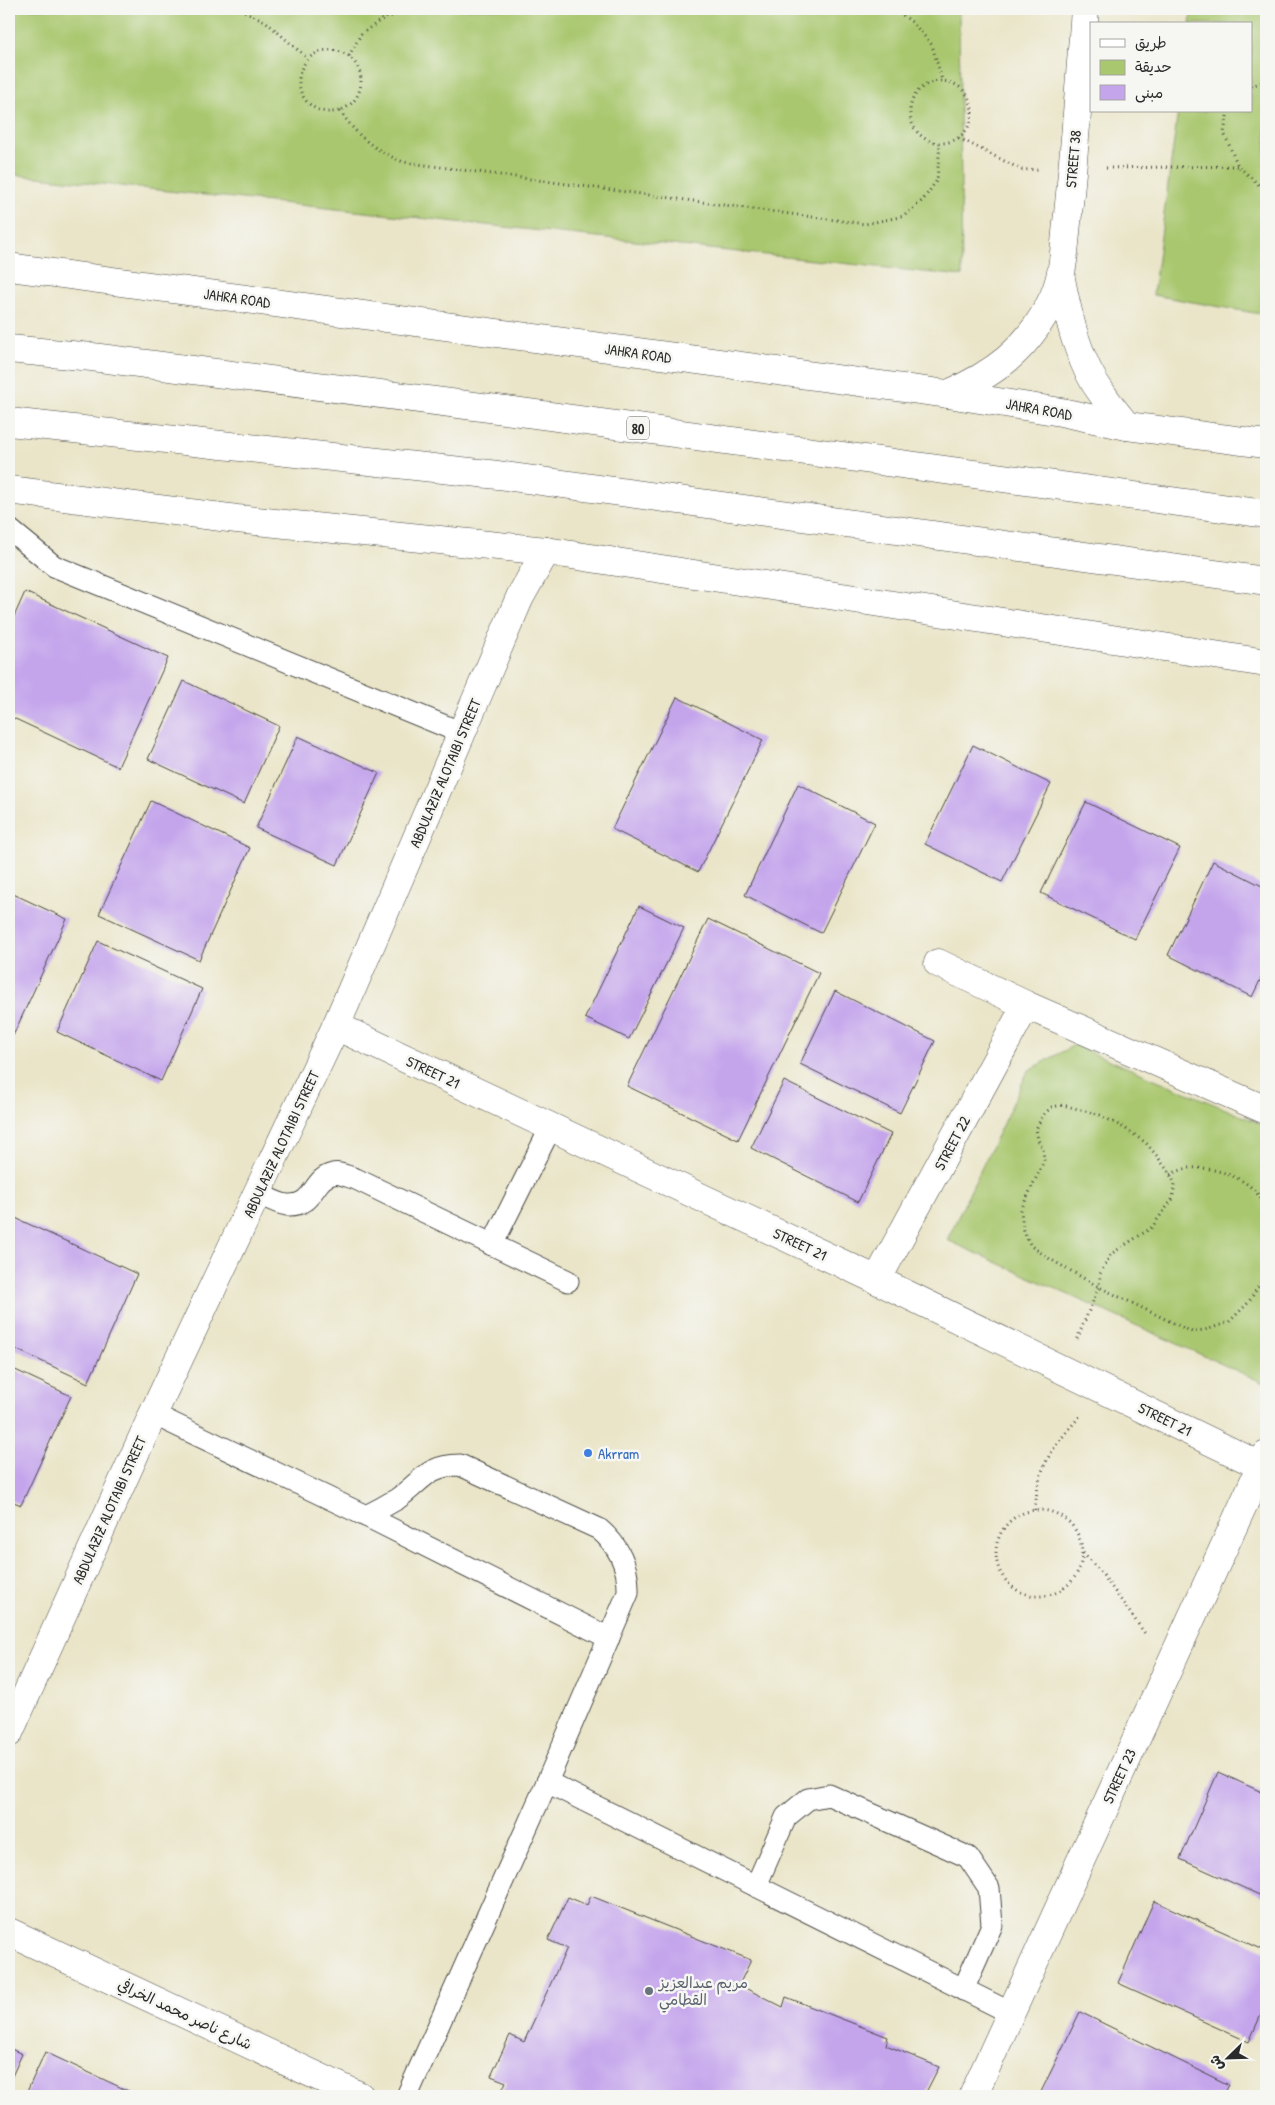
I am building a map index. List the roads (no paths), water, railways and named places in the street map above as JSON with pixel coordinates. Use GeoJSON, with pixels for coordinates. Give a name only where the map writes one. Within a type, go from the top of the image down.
{"type":"FeatureCollection","features":[{"type":"Feature","properties":{"kind":"main road","name":"STREET 38"},"geometry":{"type":"LineString","coordinates":[[1085,9],[1073,169],[1061,280],[1069,320],[1083,358],[1102,394],[1127,426]]}},
{"type":"Feature","properties":{"kind":"main road","name":"JAHRA ROAD"},"geometry":{"type":"LineString","coordinates":[[9,268],[948,394],[1061,412],[1127,426],[1266,444]]}},
{"type":"Feature","properties":{"kind":"main road","name":"STREET 38"},"geometry":{"type":"LineString","coordinates":[[948,394],[976,382],[999,367],[1019,349],[1036,328],[1050,305],[1061,280]]}},
{"type":"Feature","properties":{"kind":"main road","name":"80"},"geometry":{"type":"LineString","coordinates":[[9,349],[92,357],[513,411],[1266,514]]}},
{"type":"Feature","properties":{"kind":"main road"},"geometry":{"type":"LineString","coordinates":[[9,422],[498,475],[1266,581]]}},
{"type":"Feature","properties":{"kind":"main road"},"geometry":{"type":"LineString","coordinates":[[13,494],[546,551],[1266,663]]}},
{"type":"Feature","properties":{"kind":"main road","name":"ABDULAZIZ ALOTAIBI STREET"},"geometry":{"type":"LineString","coordinates":[[9,1733],[153,1414],[336,1026],[520,597],[546,551]]}},
{"type":"Feature","properties":{"kind":"main road"},"geometry":{"type":"LineString","coordinates":[[938,963],[1026,1005],[1266,1110]]}},
{"type":"Feature","properties":{"kind":"main road","name":"STREET 22"},"geometry":{"type":"LineString","coordinates":[[877,1280],[1026,1005]]}},
{"type":"Feature","properties":{"kind":"main road","name":"STREET 21"},"geometry":{"type":"LineString","coordinates":[[336,1026],[877,1280],[1064,1371],[1264,1460]]}},
{"type":"Feature","properties":{"kind":"main road","name":"STREET 23"},"geometry":{"type":"LineString","coordinates":[[973,2096],[1264,1460]]}},
{"type":"Feature","properties":{"kind":"main road","name":"شارع ناصر محمد الخرافي"},"geometry":{"type":"LineString","coordinates":[[9,1932],[360,2096]]}},
{"type":"Feature","properties":{"kind":"lane"},"geometry":{"type":"LineString","coordinates":[[9,529],[54,566],[462,733]]}},
{"type":"Feature","properties":{"kind":"lane"},"geometry":{"type":"LineString","coordinates":[[492,1245],[552,1127]]}},
{"type":"Feature","properties":{"kind":"lane"},"geometry":{"type":"LineString","coordinates":[[258,1193],[284,1205],[296,1205],[308,1200],[323,1179],[333,1173],[343,1175],[568,1281]]}},
{"type":"Feature","properties":{"kind":"lane"},"geometry":{"type":"LineString","coordinates":[[153,1414],[366,1516],[609,1638]]}},
{"type":"Feature","properties":{"kind":"lane"},"geometry":{"type":"LineString","coordinates":[[366,1516],[398,1498],[442,1465],[460,1465],[599,1529],[612,1541],[622,1559],[629,1579],[628,1593],[609,1638],[407,2096]]}},
{"type":"Feature","properties":{"kind":"lane"},"geometry":{"type":"LineString","coordinates":[[547,1782],[1011,2013]]}},
{"type":"Feature","properties":{"kind":"lane"},"geometry":{"type":"LineString","coordinates":[[756,1886],[786,1817],[808,1799],[829,1795],[968,1857],[989,1888],[992,1925],[963,1990]]}},
{"type":"Feature","properties":{"kind":"place","name":"Akrram"},"geometry":{"type":"Point","coordinates":[588,1453]}},
{"type":"Feature","properties":{"kind":"place","name":"مريم عبدالعزيز القطامي"},"geometry":{"type":"Point","coordinates":[649,1991]}}]}
